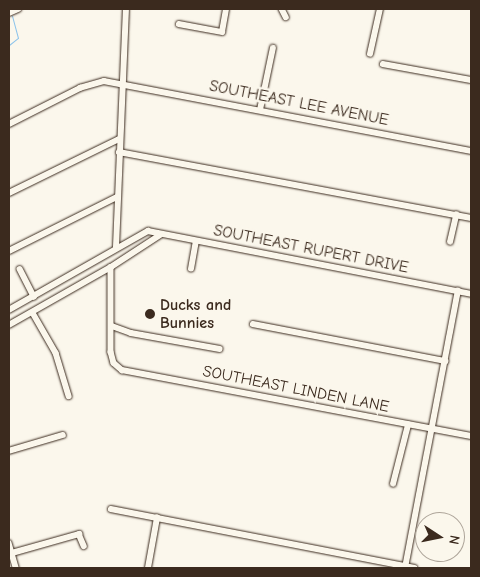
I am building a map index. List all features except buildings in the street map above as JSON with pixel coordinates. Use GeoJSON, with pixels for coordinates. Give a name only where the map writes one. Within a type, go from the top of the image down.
{"type":"FeatureCollection","features":[{"type":"Feature","properties":{"kind":"street"},"geometry":{"type":"LineString","coordinates":[[9,13],[18,9]]}},
{"type":"Feature","properties":{"kind":"street"},"geometry":{"type":"LineString","coordinates":[[9,310],[116,247],[120,84],[126,9]]}},
{"type":"Feature","properties":{"kind":"street"},"geometry":{"type":"LineString","coordinates":[[179,24],[222,32],[226,9]]}},
{"type":"Feature","properties":{"kind":"street"},"geometry":{"type":"LineString","coordinates":[[282,9],[286,17]]}},
{"type":"Feature","properties":{"kind":"street"},"geometry":{"type":"LineString","coordinates":[[370,54],[380,9]]}},
{"type":"Feature","properties":{"kind":"street"},"geometry":{"type":"LineString","coordinates":[[260,110],[273,48]]}},
{"type":"Feature","properties":{"kind":"street"},"geometry":{"type":"LineString","coordinates":[[383,64],[471,80]]}},
{"type":"Feature","properties":{"kind":"street","name":"SOUTHEAST LEE AVENUE"},"geometry":{"type":"LineString","coordinates":[[9,124],[91,84],[120,84],[471,151]]}},
{"type":"Feature","properties":{"kind":"street"},"geometry":{"type":"LineString","coordinates":[[9,193],[119,139]]}},
{"type":"Feature","properties":{"kind":"street"},"geometry":{"type":"LineString","coordinates":[[119,152],[471,218]]}},
{"type":"Feature","properties":{"kind":"street"},"geometry":{"type":"LineString","coordinates":[[9,251],[117,197]]}},
{"type":"Feature","properties":{"kind":"street"},"geometry":{"type":"LineString","coordinates":[[450,242],[456,215]]}},
{"type":"Feature","properties":{"kind":"street","name":"SOUTHEAST RUPERT DRIVE"},"geometry":{"type":"LineString","coordinates":[[116,247],[146,231],[471,294]]}},
{"type":"Feature","properties":{"kind":"street"},"geometry":{"type":"LineString","coordinates":[[9,325],[111,267],[160,235]]}},
{"type":"Feature","properties":{"kind":"street"},"geometry":{"type":"LineString","coordinates":[[191,269],[196,242]]}},
{"type":"Feature","properties":{"kind":"street"},"geometry":{"type":"LineString","coordinates":[[111,267],[112,326],[131,333],[220,349]]}},
{"type":"Feature","properties":{"kind":"street"},"geometry":{"type":"LineString","coordinates":[[20,269],[34,297]]}},
{"type":"Feature","properties":{"kind":"street"},"geometry":{"type":"LineString","coordinates":[[406,567],[458,292]]}},
{"type":"Feature","properties":{"kind":"street"},"geometry":{"type":"LineString","coordinates":[[33,313],[56,353],[69,396]]}},
{"type":"Feature","properties":{"kind":"street"},"geometry":{"type":"LineString","coordinates":[[253,324],[445,361]]}},
{"type":"Feature","properties":{"kind":"street","name":"SOUTHEAST LINDEN LANE"},"geometry":{"type":"LineString","coordinates":[[112,326],[111,352],[116,366],[122,370],[471,436]]}},
{"type":"Feature","properties":{"kind":"street"},"geometry":{"type":"LineString","coordinates":[[393,484],[408,425]]}},
{"type":"Feature","properties":{"kind":"street"},"geometry":{"type":"LineString","coordinates":[[9,451],[63,435]]}},
{"type":"Feature","properties":{"kind":"street"},"geometry":{"type":"LineString","coordinates":[[111,509],[414,568]]}},
{"type":"Feature","properties":{"kind":"street"},"geometry":{"type":"LineString","coordinates":[[148,568],[157,518]]}},
{"type":"Feature","properties":{"kind":"street"},"geometry":{"type":"LineString","coordinates":[[12,553],[79,534],[84,546]]}},
{"type":"Feature","properties":{"kind":"street"},"geometry":{"type":"LineString","coordinates":[[9,543],[16,568]]}},
{"type":"Feature","properties":{"kind":"waterway"},"geometry":{"type":"LineString","coordinates":[[9,45],[18,38],[12,16]]}},
{"type":"Feature","properties":{"kind":"place","name":"Ducks and Bunnies"},"geometry":{"type":"Point","coordinates":[150,314]}}]}
